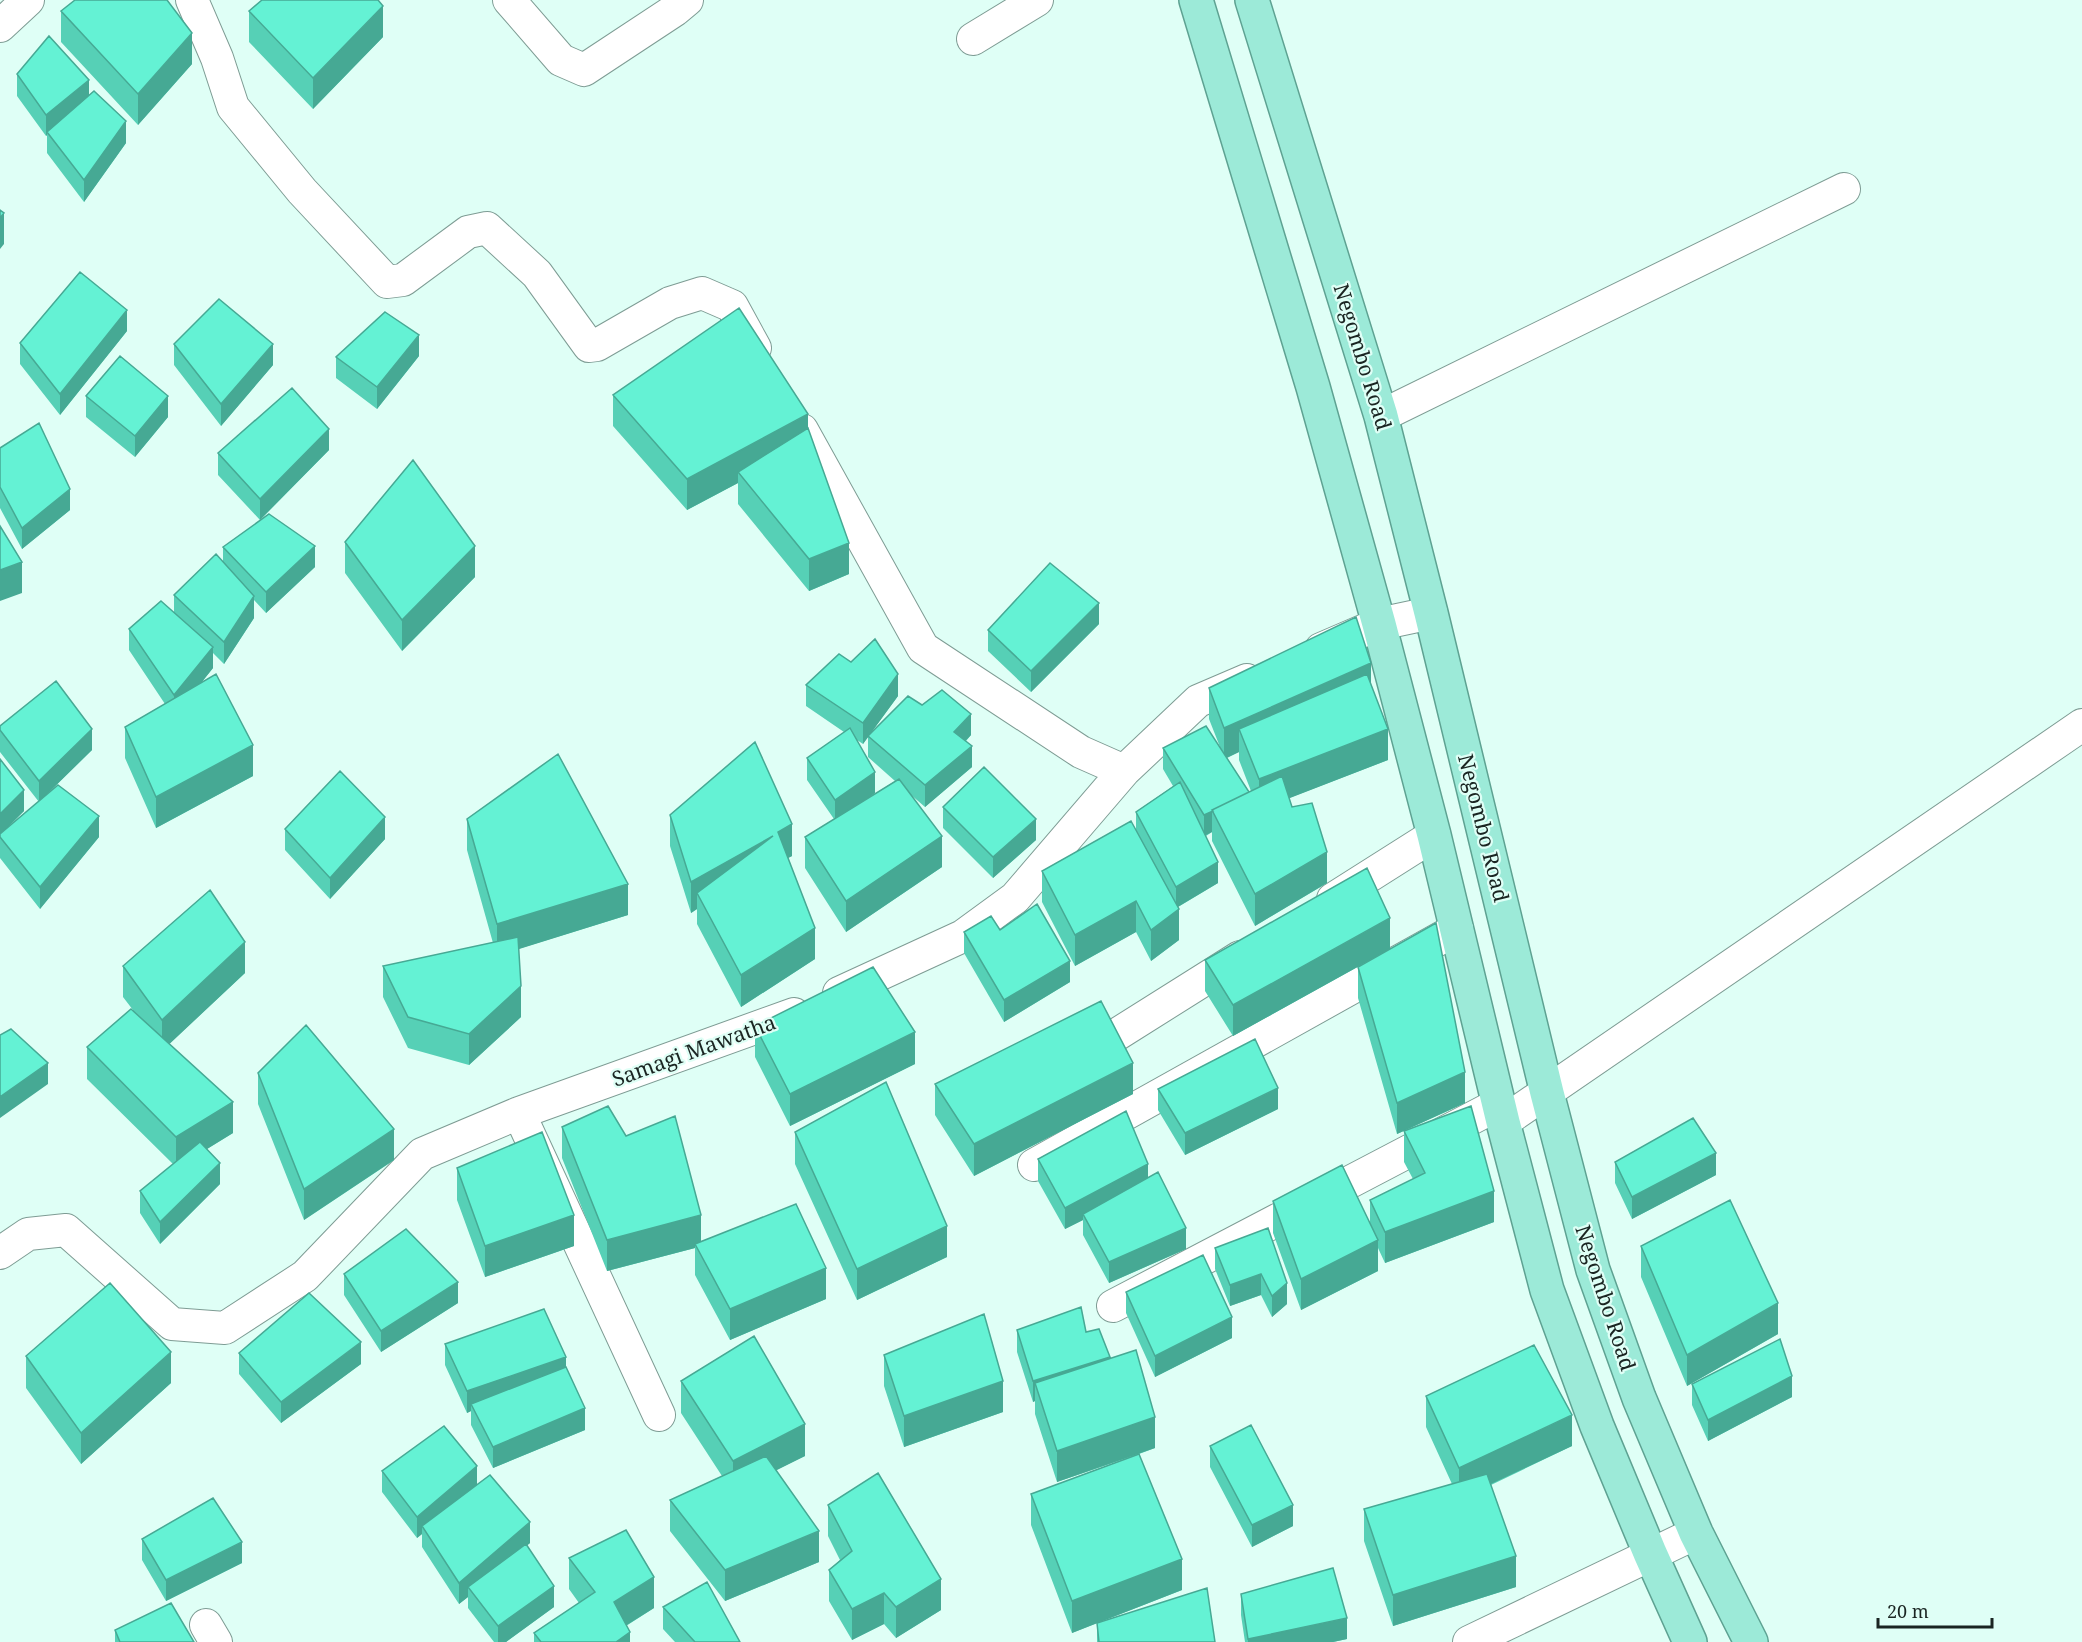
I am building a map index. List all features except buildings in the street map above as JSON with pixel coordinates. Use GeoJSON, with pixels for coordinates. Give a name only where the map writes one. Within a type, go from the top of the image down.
{"type":"FeatureCollection","features":[{"type":"Feature","properties":{"kind":"highway"},"geometry":{"type":"LineString","coordinates":[[1196,0],[1313,387],[1378,624],[1434,835],[1501,1113],[1547,1290],[1597,1426],[1690,1642]]}},
{"type":"Feature","properties":{"kind":"highway","name":"Negombo Road"},"geometry":{"type":"LineString","coordinates":[[1252,0],[1381,416],[1547,1093],[1593,1270],[1638,1398],[1696,1533],[1751,1642]]}},
{"type":"Feature","properties":{"kind":"street"},"geometry":{"type":"LineString","coordinates":[[0,26],[28,0]]}},
{"type":"Feature","properties":{"kind":"street"},"geometry":{"type":"LineString","coordinates":[[192,0],[217,58],[233,107],[302,191],[387,282],[403,280],[468,232],[487,228],[537,274],[589,346],[597,345],[670,303],[702,293],[732,306],[767,368]]}},
{"type":"Feature","properties":{"kind":"street"},"geometry":{"type":"LineString","coordinates":[[509,0],[561,60],[584,69],[687,0]]}},
{"type":"Feature","properties":{"kind":"street"},"geometry":{"type":"LineString","coordinates":[[973,39],[1037,0]]}},
{"type":"Feature","properties":{"kind":"street"},"geometry":{"type":"LineString","coordinates":[[1381,416],[1844,189]]}},
{"type":"Feature","properties":{"kind":"street"},"geometry":{"type":"LineString","coordinates":[[790,410],[923,648],[1081,753],[1124,771]]}},
{"type":"Feature","properties":{"kind":"street","name":"Samagi Mawatha"},"geometry":{"type":"LineString","coordinates":[[0,1254],[28,1234],[66,1230],[172,1324],[225,1328],[305,1276],[422,1154],[519,1113],[778,1021],[963,936],[1015,898],[1124,771],[1198,701],[1378,624],[1431,613]]}},
{"type":"Feature","properties":{"kind":"street"},"geometry":{"type":"LineString","coordinates":[[1113,1306],[1501,1113],[1547,1093],[2082,725]]}},
{"type":"Feature","properties":{"kind":"street"},"geometry":{"type":"LineString","coordinates":[[1305,916],[1434,835]]}},
{"type":"Feature","properties":{"kind":"street"},"geometry":{"type":"LineString","coordinates":[[1034,1165],[1457,929]]}},
{"type":"Feature","properties":{"kind":"street"},"geometry":{"type":"LineString","coordinates":[[1116,1035],[1265,941]]}},
{"type":"Feature","properties":{"kind":"street"},"geometry":{"type":"LineString","coordinates":[[519,1113],[660,1415]]}},
{"type":"Feature","properties":{"kind":"street"},"geometry":{"type":"LineString","coordinates":[[1469,1642],[1650,1553],[1696,1533]]}}]}
